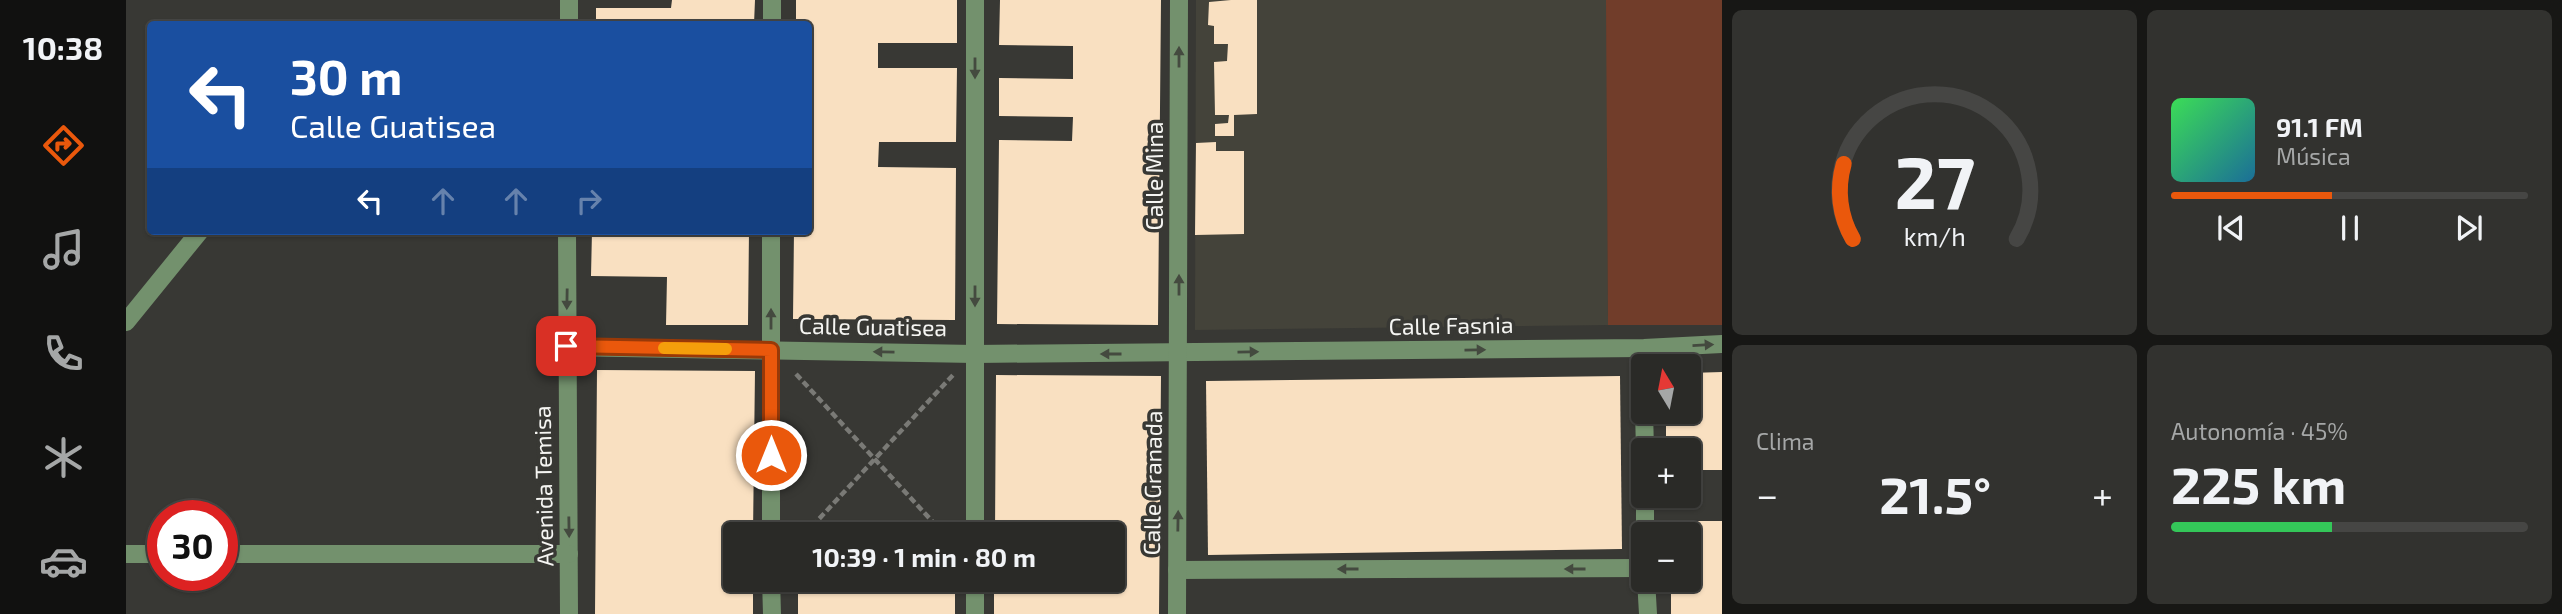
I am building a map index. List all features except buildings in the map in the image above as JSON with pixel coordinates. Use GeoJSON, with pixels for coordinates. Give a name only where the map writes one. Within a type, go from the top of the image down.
{"type":"FeatureCollection","features":[{"type":"Feature","properties":{"kind":"street"},"geometry":{"type":"LineString","coordinates":[[569,0],[569,21]]}},
{"type":"Feature","properties":{"kind":"street"},"geometry":{"type":"LineString","coordinates":[[772,0],[772,21]]}},
{"type":"Feature","properties":{"kind":"street"},"geometry":{"type":"LineString","coordinates":[[975,0],[975,522]]}},
{"type":"Feature","properties":{"kind":"street","name":"Calle Mina"},"geometry":{"type":"LineString","coordinates":[[1179,0],[1180,353]]}},
{"type":"Feature","properties":{"kind":"street"},"geometry":{"type":"LineString","coordinates":[[126,322],[197,235]]}},
{"type":"Feature","properties":{"kind":"street","name":"Avenida Temisa"},"geometry":{"type":"LineString","coordinates":[[568,235],[566,346],[569,614]]}},
{"type":"Feature","properties":{"kind":"street"},"geometry":{"type":"LineString","coordinates":[[771,235],[771,522]]}},
{"type":"Feature","properties":{"kind":"street","name":"Calle Fasnia"},"geometry":{"type":"LineString","coordinates":[[1662,354],[1722,344]]}},
{"type":"Feature","properties":{"kind":"street","name":"Calle Guatisea"},"geometry":{"type":"LineString","coordinates":[[566,346],[975,354],[1180,353]]}},
{"type":"Feature","properties":{"kind":"street","name":"Calle Fasnia"},"geometry":{"type":"LineString","coordinates":[[1180,353],[1631,357]]}},
{"type":"Feature","properties":{"kind":"street","name":"Calle Granada"},"geometry":{"type":"LineString","coordinates":[[1177,614],[1180,353]]}},
{"type":"Feature","properties":{"kind":"street"},"geometry":{"type":"LineString","coordinates":[[126,554],[147,554]]}},
{"type":"Feature","properties":{"kind":"street"},"geometry":{"type":"LineString","coordinates":[[238,554],[569,554]]}},
{"type":"Feature","properties":{"kind":"street"},"geometry":{"type":"LineString","coordinates":[[1177,570],[1631,568]]}},
{"type":"Feature","properties":{"kind":"street"},"geometry":{"type":"LineString","coordinates":[[771,592],[772,614]]}},
{"type":"Feature","properties":{"kind":"street"},"geometry":{"type":"LineString","coordinates":[[975,592],[975,614]]}},
{"type":"Feature","properties":{"kind":"street"},"geometry":{"type":"LineString","coordinates":[[1647,592],[1648,614]]}},
{"type":"Feature","properties":{"kind":"path"},"geometry":{"type":"LineString","coordinates":[[790,368],[933,522]]}},
{"type":"Feature","properties":{"kind":"path"},"geometry":{"type":"LineString","coordinates":[[816,522],[955,373],[963,377]]}},
{"type":"Feature","properties":{"kind":"shaded area"},"geometry":{"type":"Polygon","coordinates":[[[1196,0],[1607,0],[1608,325],[1195,330],[1196,0]]]}},
{"type":"Feature","properties":{"kind":"shaded area"},"geometry":{"type":"Polygon","coordinates":[[[1606,0],[1722,0],[1722,325],[1608,325],[1606,0]]]}},
{"type":"Feature","properties":{"kind":"slow traffic"},"geometry":{"type":"LineString","coordinates":[[664,348],[726,349]]}},
{"type":"Feature","properties":{"kind":"route"},"geometry":{"type":"LineString","coordinates":[[566,346],[771,350],[771,455]]}}]}
